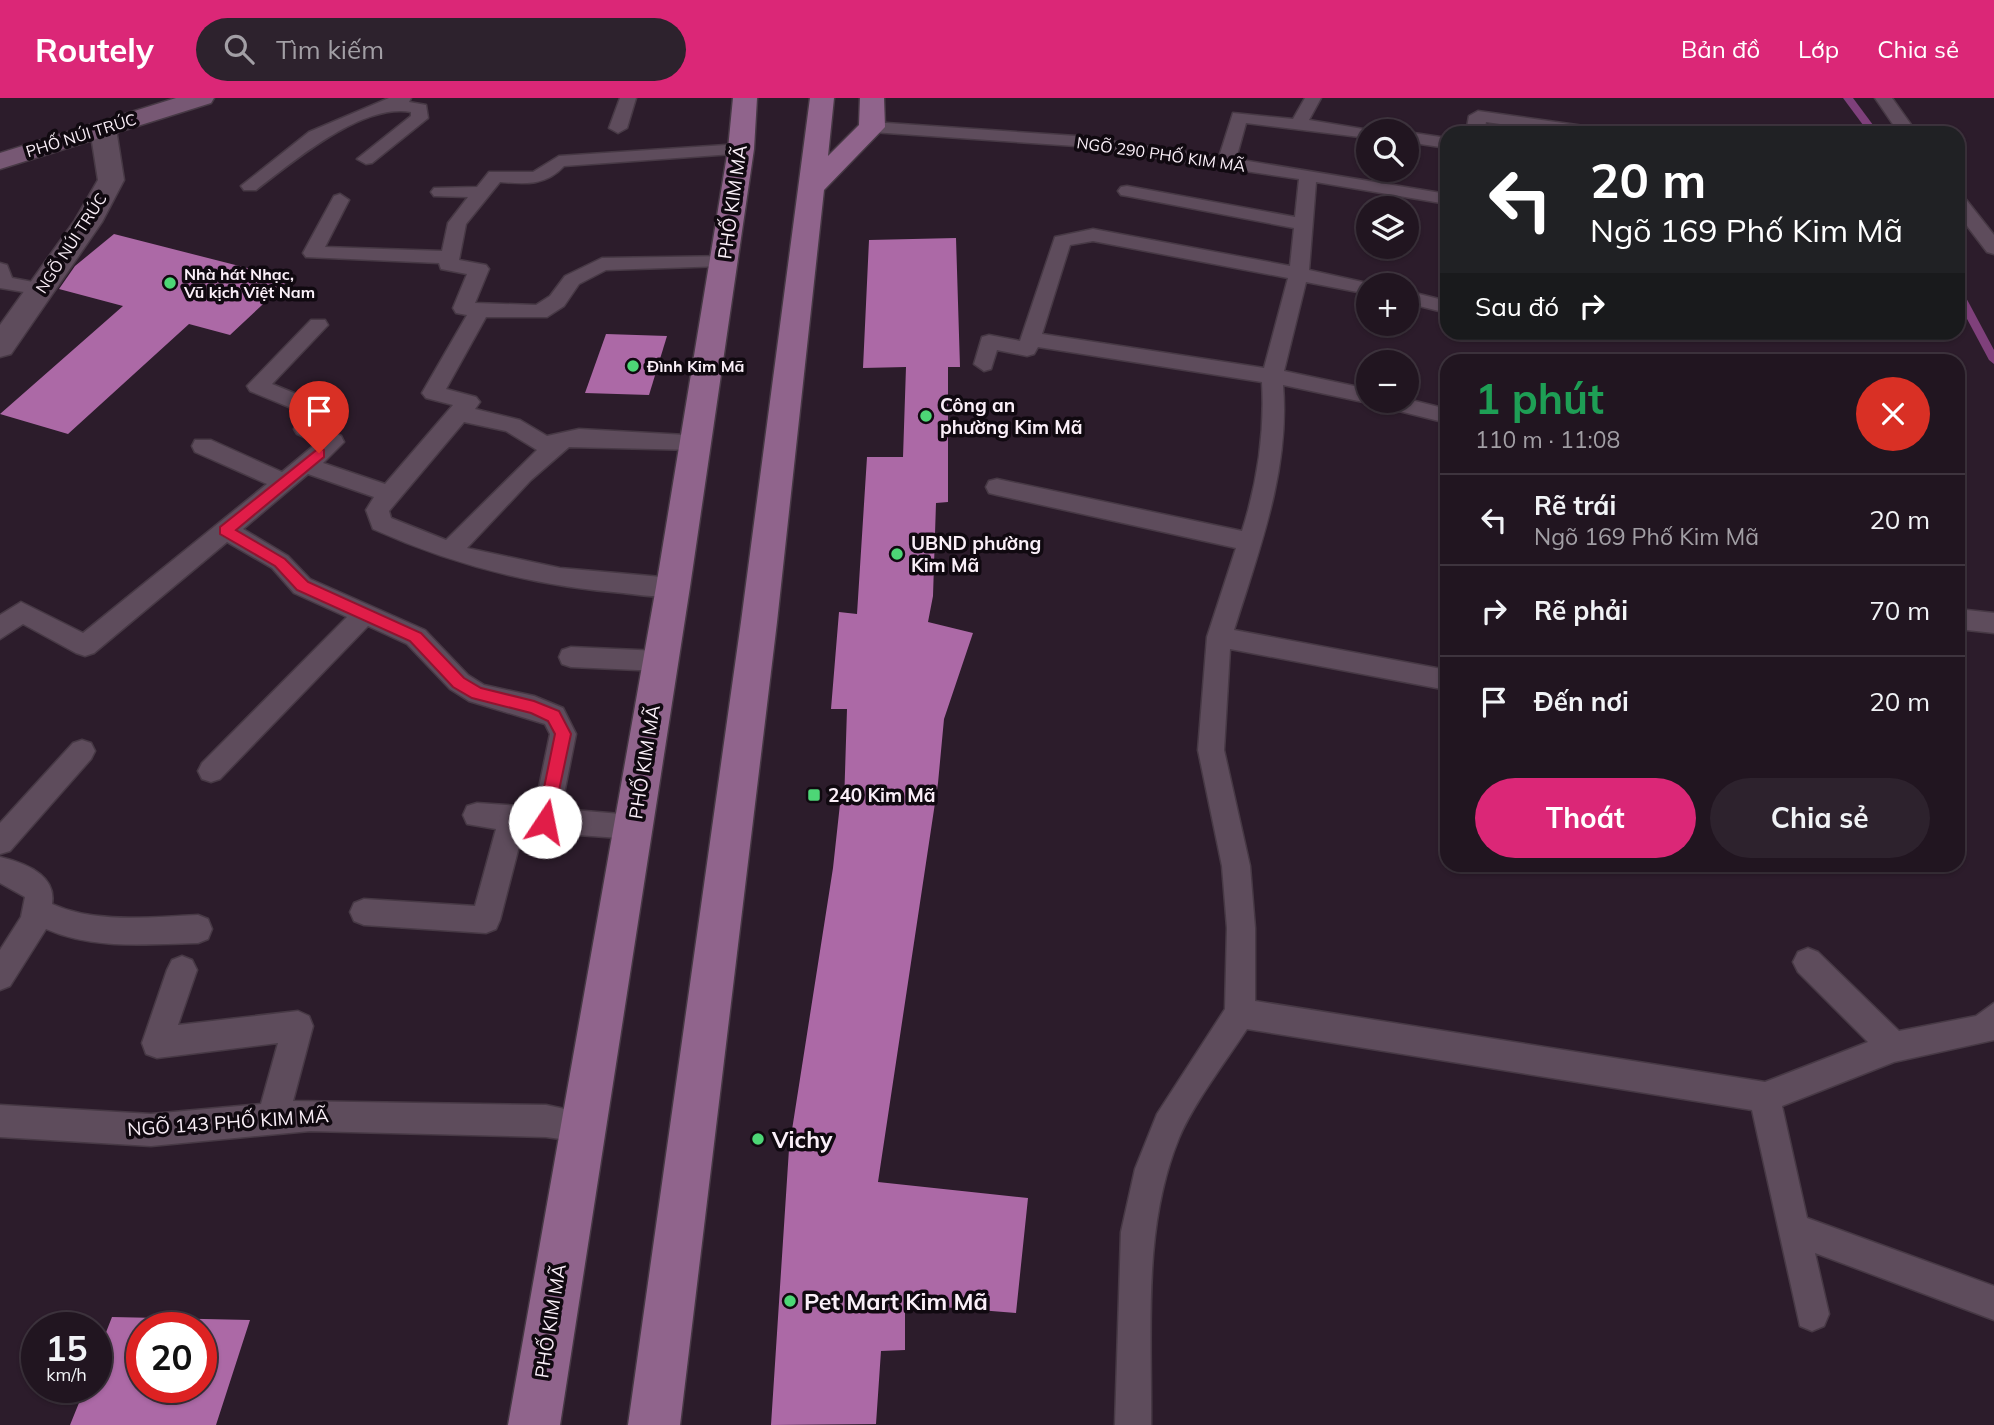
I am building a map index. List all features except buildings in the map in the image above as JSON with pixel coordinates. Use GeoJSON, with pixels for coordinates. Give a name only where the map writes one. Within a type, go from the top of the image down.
{"type":"FeatureCollection","features":[{"type":"Feature","properties":{"kind":"main road","name":"PHỐ KIM MÃ"},"geometry":{"type":"LineString","coordinates":[[534,1425],[673,587],[741,149],[745,98]]}},
{"type":"Feature","properties":{"kind":"main road"},"geometry":{"type":"LineString","coordinates":[[654,1425],[759,622],[822,98]]}},
{"type":"Feature","properties":{"kind":"main road"},"geometry":{"type":"LineString","coordinates":[[809,190],[872,127],[872,98]]}},
{"type":"Feature","properties":{"kind":"street","name":"PHỐ NÚI TRÚC"},"geometry":{"type":"LineString","coordinates":[[0,161],[202,98]]}},
{"type":"Feature","properties":{"kind":"street","name":"NGÕ NÚI TRÚC"},"geometry":{"type":"LineString","coordinates":[[0,347],[88,222],[111,180],[103,129]]}},
{"type":"Feature","properties":{"kind":"lane"},"geometry":{"type":"LineString","coordinates":[[618,128],[628,98]]}},
{"type":"Feature","properties":{"kind":"lane"},"geometry":{"type":"LineString","coordinates":[[1299,122],[1313,98]]}},
{"type":"Feature","properties":{"kind":"lane"},"geometry":{"type":"LineString","coordinates":[[1883,98],[1903,126]]}},
{"type":"Feature","properties":{"kind":"lane"},"geometry":{"type":"LineString","coordinates":[[250,186],[315,136],[396,101],[420,110],[419,118],[366,159]]}},
{"type":"Feature","properties":{"kind":"lane"},"geometry":{"type":"LineString","coordinates":[[1476,126],[1478,116],[1549,126]]}},
{"type":"Feature","properties":{"kind":"lane"},"geometry":{"type":"LineString","coordinates":[[1226,164],[1239,117],[1356,130]]}},
{"type":"Feature","properties":{"kind":"lane","name":"NGÕ 290 PHỐ KIM MÃ"},"geometry":{"type":"LineString","coordinates":[[872,127],[1076,141],[1308,175],[1440,198]]}},
{"type":"Feature","properties":{"kind":"lane"},"geometry":{"type":"LineString","coordinates":[[1419,139],[1440,142]]}},
{"type":"Feature","properties":{"kind":"lane"},"geometry":{"type":"LineString","coordinates":[[724,260],[602,264],[572,280],[557,301],[540,312],[463,308],[479,270],[448,265],[457,223],[495,176],[529,179],[548,175],[559,161],[741,149]]}},
{"type":"Feature","properties":{"kind":"lane"},"geometry":{"type":"LineString","coordinates":[[1133,1425],[1137,1231],[1151,1169],[1168,1125],[1240,1013],[1241,929],[1236,866],[1211,750],[1219,637],[1262,504],[1275,418],[1272,376],[1298,272],[1308,175]]}},
{"type":"Feature","properties":{"kind":"lane"},"geometry":{"type":"LineString","coordinates":[[1127,191],[1304,224]]}},
{"type":"Feature","properties":{"kind":"lane"},"geometry":{"type":"LineString","coordinates":[[440,192],[481,192]]}},
{"type":"Feature","properties":{"kind":"lane"},"geometry":{"type":"LineString","coordinates":[[340,200],[313,253],[450,257]]}},
{"type":"Feature","properties":{"kind":"lane"},"geometry":{"type":"LineString","coordinates":[[1965,210],[1994,248]]}},
{"type":"Feature","properties":{"kind":"lane"},"geometry":{"type":"LineString","coordinates":[[984,364],[989,342],[1027,349],[1062,241],[1093,235],[1127,239],[1356,285]]}},
{"type":"Feature","properties":{"kind":"lane"},"geometry":{"type":"LineString","coordinates":[[0,269],[4,282],[42,289]]}},
{"type":"Feature","properties":{"kind":"lane"},"geometry":{"type":"LineString","coordinates":[[1419,300],[1440,305]]}},
{"type":"Feature","properties":{"kind":"lane"},"geometry":{"type":"LineString","coordinates":[[480,310],[433,393],[469,402],[377,510],[381,523],[488,565],[581,582],[673,587]]}},
{"type":"Feature","properties":{"kind":"lane"},"geometry":{"type":"LineString","coordinates":[[0,629],[21,612],[85,646],[333,442],[305,429],[320,412],[257,386],[318,325]]}},
{"type":"Feature","properties":{"kind":"lane"},"geometry":{"type":"LineString","coordinates":[[1030,339],[1272,376],[1356,394]]}},
{"type":"Feature","properties":{"kind":"lane"},"geometry":{"type":"LineString","coordinates":[[1419,409],[1440,414]]}},
{"type":"Feature","properties":{"kind":"lane"},"geometry":{"type":"LineString","coordinates":[[459,412],[512,425],[544,444],[579,437],[648,443],[696,442]]}},
{"type":"Feature","properties":{"kind":"lane"},"geometry":{"type":"LineString","coordinates":[[450,551],[523,474],[562,440]]}},
{"type":"Feature","properties":{"kind":"lane"},"geometry":{"type":"LineString","coordinates":[[203,446],[284,482]]}},
{"type":"Feature","properties":{"kind":"lane"},"geometry":{"type":"LineString","coordinates":[[305,465],[390,494]]}},
{"type":"Feature","properties":{"kind":"lane"},"geometry":{"type":"LineString","coordinates":[[997,488],[1250,542]]}},
{"type":"Feature","properties":{"kind":"lane"},"geometry":{"type":"LineString","coordinates":[[225,530],[280,562],[302,586],[416,637],[459,682],[478,694],[534,707],[554,716],[563,734],[545,822]]}},
{"type":"Feature","properties":{"kind":"lane"},"geometry":{"type":"LineString","coordinates":[[211,771],[363,615]]}},
{"type":"Feature","properties":{"kind":"lane"},"geometry":{"type":"LineString","coordinates":[[1965,620],[1994,624]]}},
{"type":"Feature","properties":{"kind":"lane"},"geometry":{"type":"LineString","coordinates":[[1219,637],[1440,679]]}},
{"type":"Feature","properties":{"kind":"lane"},"geometry":{"type":"LineString","coordinates":[[570,657],[660,661]]}},
{"type":"Feature","properties":{"kind":"lane"},"geometry":{"type":"LineString","coordinates":[[0,842],[82,751]]}},
{"type":"Feature","properties":{"kind":"lane"},"geometry":{"type":"LineString","coordinates":[[477,816],[634,827]]}},
{"type":"Feature","properties":{"kind":"lane"},"geometry":{"type":"LineString","coordinates":[[364,912],[486,920],[512,819]]}},
{"type":"Feature","properties":{"kind":"lane"},"geometry":{"type":"LineString","coordinates":[[0,870],[13,873],[40,891],[35,920],[0,976]]}},
{"type":"Feature","properties":{"kind":"lane"},"geometry":{"type":"LineString","coordinates":[[36,911],[68,925],[115,931],[198,929]]}},
{"type":"Feature","properties":{"kind":"lane"},"geometry":{"type":"LineString","coordinates":[[1808,962],[1894,1048]]}},
{"type":"Feature","properties":{"kind":"lane"},"geometry":{"type":"LineString","coordinates":[[183,970],[157,1043],[298,1026],[273,1116]]}},
{"type":"Feature","properties":{"kind":"lane"},"geometry":{"type":"LineString","coordinates":[[1240,1013],[1765,1097],[1894,1048],[1984,1029],[1994,1017]]}},
{"type":"Feature","properties":{"kind":"lane"},"geometry":{"type":"LineString","coordinates":[[1765,1097],[1812,1314]]}},
{"type":"Feature","properties":{"kind":"lane","name":"NGÕ 143 PHỐ KIM MÃ"},"geometry":{"type":"LineString","coordinates":[[0,1121],[151,1130],[273,1116],[546,1121],[582,1125]]}},
{"type":"Feature","properties":{"kind":"lane"},"geometry":{"type":"LineString","coordinates":[[1794,1229],[1994,1303]]}},
{"type":"Feature","properties":{"kind":"waterway"},"geometry":{"type":"LineString","coordinates":[[1848,98],[1869,126]]}},
{"type":"Feature","properties":{"kind":"waterway"},"geometry":{"type":"LineString","coordinates":[[1965,305],[1994,360]]}},
{"type":"Feature","properties":{"kind":"place","name":"Nhà hát Nhạc, Vũ kịch Việt Nam"},"geometry":{"type":"Point","coordinates":[170,283]}},
{"type":"Feature","properties":{"kind":"place","name":"Đình Kim Mã"},"geometry":{"type":"Point","coordinates":[633,366]}},
{"type":"Feature","properties":{"kind":"place","name":"Công an phường Kim Mã"},"geometry":{"type":"Point","coordinates":[926,416]}},
{"type":"Feature","properties":{"kind":"place","name":"UBND phường Kim Mã"},"geometry":{"type":"Point","coordinates":[897,554]}},
{"type":"Feature","properties":{"kind":"place","name":"240 Kim Mã"},"geometry":{"type":"Point","coordinates":[814,795]}},
{"type":"Feature","properties":{"kind":"place","name":"Vichy"},"geometry":{"type":"Point","coordinates":[758,1139]}},
{"type":"Feature","properties":{"kind":"place","name":"Pet Mart Kim Mã"},"geometry":{"type":"Point","coordinates":[790,1301]}},
{"type":"Feature","properties":{"kind":"route"},"geometry":{"type":"LineString","coordinates":[[319,453],[225,530],[280,562],[302,586],[416,637],[459,682],[478,694],[534,707],[554,716],[563,734],[545,822]]}}]}
